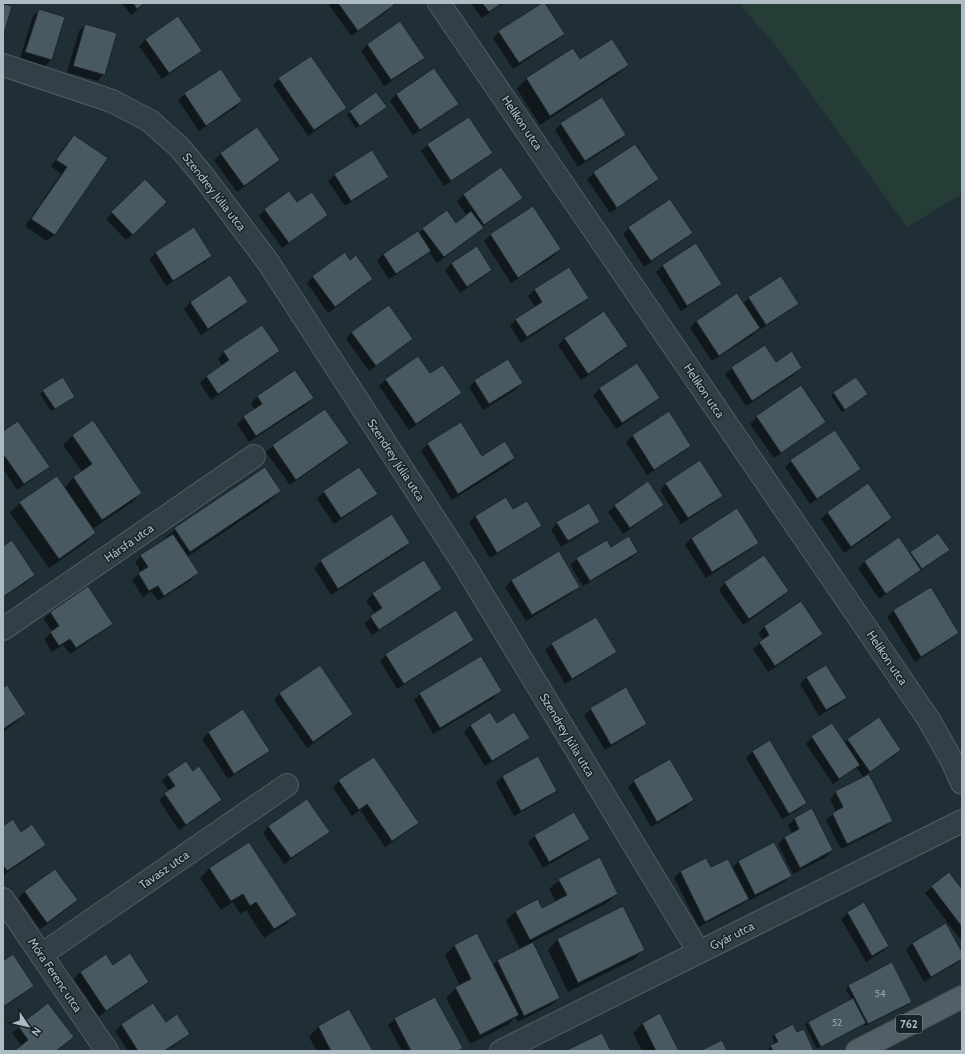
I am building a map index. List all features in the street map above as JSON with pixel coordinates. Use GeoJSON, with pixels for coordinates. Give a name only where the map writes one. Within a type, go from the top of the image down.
{"type":"FeatureCollection","features":[{"type":"Feature","properties":{"kind":"main road","name":"762"},"geometry":{"type":"LineString","coordinates":[[857,1051],[962,997]]}},
{"type":"Feature","properties":{"kind":"street","name":"Helikon utca"},"geometry":{"type":"LineString","coordinates":[[440,3],[929,720],[951,759],[962,783]]}},
{"type":"Feature","properties":{"kind":"street","name":"Szendrey Júlia utca"},"geometry":{"type":"LineString","coordinates":[[3,65],[112,101],[150,121],[179,147],[201,172],[268,262],[465,566],[699,952]]}},
{"type":"Feature","properties":{"kind":"street","name":"Hársfa utca"},"geometry":{"type":"LineString","coordinates":[[3,629],[254,456]]}},
{"type":"Feature","properties":{"kind":"street","name":"Tavasz utca"},"geometry":{"type":"LineString","coordinates":[[41,955],[287,785]]}},
{"type":"Feature","properties":{"kind":"street","name":"Gyár utca"},"geometry":{"type":"LineString","coordinates":[[501,1051],[962,821]]}},
{"type":"Feature","properties":{"kind":"street","name":"Móra Ferenc utca"},"geometry":{"type":"LineString","coordinates":[[3,900],[107,1051]]}},
{"type":"Feature","properties":{"kind":"green space"},"geometry":{"type":"Polygon","coordinates":[[[739,3],[962,3],[962,194],[907,227],[779,50],[739,3]]]}},
{"type":"Feature","properties":{"kind":"building"},"geometry":{"type":"Polygon","coordinates":[[[133,3],[145,3],[137,9],[133,3]]]}},
{"type":"Feature","properties":{"kind":"building"},"geometry":{"type":"Polygon","coordinates":[[[338,3],[392,3],[394,5],[358,31],[338,3]]]}},
{"type":"Feature","properties":{"kind":"building"},"geometry":{"type":"Polygon","coordinates":[[[482,3],[502,3],[489,12],[482,3]]]}},
{"type":"Feature","properties":{"kind":"building"},"geometry":{"type":"Polygon","coordinates":[[[542,3],[545,3],[565,34],[519,63],[498,31],[542,3]]]}},
{"type":"Feature","properties":{"kind":"building"},"geometry":{"type":"Polygon","coordinates":[[[3,4],[12,6],[3,37],[3,4]]]}},
{"type":"Feature","properties":{"kind":"building"},"geometry":{"type":"Polygon","coordinates":[[[39,9],[65,17],[52,60],[25,52],[39,9]]]}},
{"type":"Feature","properties":{"kind":"building"},"geometry":{"type":"Polygon","coordinates":[[[178,16],[202,51],[169,73],[145,39],[178,16]]]}},
{"type":"Feature","properties":{"kind":"building"},"geometry":{"type":"Polygon","coordinates":[[[400,21],[425,58],[391,80],[367,44],[400,21]]]}},
{"type":"Feature","properties":{"kind":"building"},"geometry":{"type":"Polygon","coordinates":[[[85,24],[117,33],[105,75],[73,66],[85,24]]]}},
{"type":"Feature","properties":{"kind":"building"},"geometry":{"type":"Polygon","coordinates":[[[612,39],[629,65],[550,116],[526,78],[573,48],[580,59],[612,39]]]}},
{"type":"Feature","properties":{"kind":"building"},"geometry":{"type":"Polygon","coordinates":[[[311,56],[347,108],[314,130],[278,78],[311,56]]]}},
{"type":"Feature","properties":{"kind":"building"},"geometry":{"type":"Polygon","coordinates":[[[434,68],[459,104],[420,130],[396,94],[434,68]]]}},
{"type":"Feature","properties":{"kind":"building"},"geometry":{"type":"Polygon","coordinates":[[[221,69],[242,101],[206,126],[184,93],[221,69]]]}},
{"type":"Feature","properties":{"kind":"building"},"geometry":{"type":"Polygon","coordinates":[[[376,92],[387,107],[360,126],[349,111],[376,92]]]}},
{"type":"Feature","properties":{"kind":"building"},"geometry":{"type":"Polygon","coordinates":[[[602,97],[626,135],[585,161],[560,123],[602,97]]]}},
{"type":"Feature","properties":{"kind":"building"},"geometry":{"type":"Polygon","coordinates":[[[469,117],[493,153],[451,181],[427,144],[469,117]]]}},
{"type":"Feature","properties":{"kind":"building"},"geometry":{"type":"Polygon","coordinates":[[[257,127],[280,160],[244,186],[220,153],[257,127]]]}},
{"type":"Feature","properties":{"kind":"building"},"geometry":{"type":"Polygon","coordinates":[[[74,135],[108,158],[55,235],[31,219],[67,167],[56,160],[74,135]]]}},
{"type":"Feature","properties":{"kind":"building"},"geometry":{"type":"Polygon","coordinates":[[[635,144],[659,179],[617,208],[593,172],[635,144]]]}},
{"type":"Feature","properties":{"kind":"building"},"geometry":{"type":"Polygon","coordinates":[[[372,150],[389,177],[351,201],[334,174],[372,150]]]}},
{"type":"Feature","properties":{"kind":"building"},"geometry":{"type":"Polygon","coordinates":[[[501,167],[523,198],[484,225],[463,194],[501,167]]]}},
{"type":"Feature","properties":{"kind":"building"},"geometry":{"type":"Polygon","coordinates":[[[145,179],[167,202],[133,235],[111,212],[145,179]]]}},
{"type":"Feature","properties":{"kind":"building"},"geometry":{"type":"Polygon","coordinates":[[[289,191],[297,202],[312,192],[328,215],[289,243],[264,209],[289,191]]]}},
{"type":"Feature","properties":{"kind":"building"},"geometry":{"type":"Polygon","coordinates":[[[670,199],[693,233],[651,261],[628,227],[670,199]]]}},
{"type":"Feature","properties":{"kind":"building"},"geometry":{"type":"Polygon","coordinates":[[[533,206],[561,249],[518,278],[490,234],[533,206]]]}},
{"type":"Feature","properties":{"kind":"building"},"geometry":{"type":"Polygon","coordinates":[[[447,210],[456,223],[471,211],[484,228],[444,257],[422,228],[447,210]]]}},
{"type":"Feature","properties":{"kind":"building"},"geometry":{"type":"Polygon","coordinates":[[[194,227],[212,256],[173,281],[155,252],[194,227]]]}},
{"type":"Feature","properties":{"kind":"building"},"geometry":{"type":"Polygon","coordinates":[[[418,231],[431,251],[396,274],[383,254],[418,231]]]}},
{"type":"Feature","properties":{"kind":"building"},"geometry":{"type":"Polygon","coordinates":[[[696,243],[722,284],[687,306],[662,265],[696,243]]]}},
{"type":"Feature","properties":{"kind":"building"},"geometry":{"type":"Polygon","coordinates":[[[477,246],[492,270],[467,287],[451,263],[477,246]]]}},
{"type":"Feature","properties":{"kind":"building"},"geometry":{"type":"Polygon","coordinates":[[[345,252],[350,260],[356,255],[373,279],[335,307],[312,276],[345,252]]]}},
{"type":"Feature","properties":{"kind":"building"},"geometry":{"type":"Polygon","coordinates":[[[569,267],[589,298],[527,337],[515,319],[542,302],[534,289],[569,267]]]}},
{"type":"Feature","properties":{"kind":"building"},"geometry":{"type":"Polygon","coordinates":[[[230,275],[248,302],[208,329],[190,302],[230,275]]]}},
{"type":"Feature","properties":{"kind":"building"},"geometry":{"type":"Polygon","coordinates":[[[781,276],[799,304],[766,325],[748,297],[781,276]]]}},
{"type":"Feature","properties":{"kind":"building"},"geometry":{"type":"Polygon","coordinates":[[[737,293],[760,328],[719,356],[696,321],[737,293]]]}},
{"type":"Feature","properties":{"kind":"building"},"geometry":{"type":"Polygon","coordinates":[[[389,305],[413,339],[376,366],[351,332],[389,305]]]}},
{"type":"Feature","properties":{"kind":"building"},"geometry":{"type":"Polygon","coordinates":[[[604,311],[628,346],[588,374],[564,338],[604,311]]]}},
{"type":"Feature","properties":{"kind":"building"},"geometry":{"type":"Polygon","coordinates":[[[262,325],[280,351],[218,394],[206,376],[229,360],[223,351],[262,325]]]}},
{"type":"Feature","properties":{"kind":"building"},"geometry":{"type":"Polygon","coordinates":[[[765,345],[776,362],[792,351],[802,368],[752,401],[731,367],[765,345]]]}},
{"type":"Feature","properties":{"kind":"building"},"geometry":{"type":"Polygon","coordinates":[[[418,356],[430,373],[443,365],[462,393],[416,424],[385,379],[418,356]]]}},
{"type":"Feature","properties":{"kind":"building"},"geometry":{"type":"Polygon","coordinates":[[[508,359],[523,383],[489,404],[474,380],[508,359]]]}},
{"type":"Feature","properties":{"kind":"building"},"geometry":{"type":"Polygon","coordinates":[[[637,363],[660,398],[622,423],[599,388],[637,363]]]}},
{"type":"Feature","properties":{"kind":"building"},"geometry":{"type":"Polygon","coordinates":[[[295,370],[314,398],[256,436],[243,416],[262,404],[257,396],[295,370]]]}},
{"type":"Feature","properties":{"kind":"building"},"geometry":{"type":"Polygon","coordinates":[[[63,377],[75,397],[55,409],[42,390],[63,377]]]}},
{"type":"Feature","properties":{"kind":"building"},"geometry":{"type":"Polygon","coordinates":[[[856,377],[868,394],[845,410],[833,392],[856,377]]]}},
{"type":"Feature","properties":{"kind":"building"},"geometry":{"type":"Polygon","coordinates":[[[801,385],[826,422],[781,453],[756,416],[801,385]]]}},
{"type":"Feature","properties":{"kind":"building"},"geometry":{"type":"Polygon","coordinates":[[[325,409],[349,443],[296,480],[272,445],[325,409]]]}},
{"type":"Feature","properties":{"kind":"building"},"geometry":{"type":"Polygon","coordinates":[[[669,411],[691,446],[654,470],[632,435],[669,411]]]}},
{"type":"Feature","properties":{"kind":"building"},"geometry":{"type":"Polygon","coordinates":[[[93,420],[142,493],[102,520],[73,477],[92,464],[72,435],[93,420]]]}},
{"type":"Feature","properties":{"kind":"building"},"geometry":{"type":"Polygon","coordinates":[[[18,421],[50,467],[24,484],[3,454],[3,431],[18,421]]]}},
{"type":"Feature","properties":{"kind":"building"},"geometry":{"type":"Polygon","coordinates":[[[461,422],[482,456],[505,441],[515,458],[458,494],[427,443],[461,422]]]}},
{"type":"Feature","properties":{"kind":"building"},"geometry":{"type":"Polygon","coordinates":[[[835,430],[861,469],[817,499],[790,460],[835,430]]]}},
{"type":"Feature","properties":{"kind":"building"},"geometry":{"type":"Polygon","coordinates":[[[700,460],[723,496],[688,518],[665,483],[700,460]]]}},
{"type":"Feature","properties":{"kind":"building"},"geometry":{"type":"Polygon","coordinates":[[[265,467],[281,491],[190,552],[174,528],[265,467]]]}},
{"type":"Feature","properties":{"kind":"building"},"geometry":{"type":"Polygon","coordinates":[[[359,467],[378,494],[341,518],[323,491],[359,467]]]}},
{"type":"Feature","properties":{"kind":"building"},"geometry":{"type":"Polygon","coordinates":[[[57,476],[96,533],[59,559],[19,502],[57,476]]]}},
{"type":"Feature","properties":{"kind":"building"},"geometry":{"type":"Polygon","coordinates":[[[648,481],[664,505],[630,528],[614,505],[648,481]]]}},
{"type":"Feature","properties":{"kind":"building"},"geometry":{"type":"Polygon","coordinates":[[[868,483],[892,518],[851,547],[827,512],[868,483]]]}},
{"type":"Feature","properties":{"kind":"building"},"geometry":{"type":"Polygon","coordinates":[[[506,497],[513,509],[527,501],[542,526],[497,553],[475,516],[506,497]]]}},
{"type":"Feature","properties":{"kind":"building"},"geometry":{"type":"Polygon","coordinates":[[[589,503],[600,522],[568,541],[556,522],[589,503]]]}},
{"type":"Feature","properties":{"kind":"building"},"geometry":{"type":"Polygon","coordinates":[[[737,508],[759,543],[712,572],[691,538],[737,508]]]}},
{"type":"Feature","properties":{"kind":"building"},"geometry":{"type":"Polygon","coordinates":[[[392,514],[410,543],[338,589],[320,560],[392,514]]]}},
{"type":"Feature","properties":{"kind":"building"},"geometry":{"type":"Polygon","coordinates":[[[938,533],[950,550],[922,569],[910,552],[938,533]]]}},
{"type":"Feature","properties":{"kind":"building"},"geometry":{"type":"Polygon","coordinates":[[[173,534],[199,573],[164,596],[158,586],[149,591],[138,573],[148,567],[140,555],[173,534]]]}},
{"type":"Feature","properties":{"kind":"building"},"geometry":{"type":"Polygon","coordinates":[[[629,536],[638,552],[590,581],[576,558],[607,540],[611,547],[629,536]]]}},
{"type":"Feature","properties":{"kind":"building"},"geometry":{"type":"Polygon","coordinates":[[[899,537],[921,570],[886,594],[864,561],[899,537]]]}},
{"type":"Feature","properties":{"kind":"building"},"geometry":{"type":"Polygon","coordinates":[[[12,540],[35,575],[3,597],[3,546],[12,540]]]}},
{"type":"Feature","properties":{"kind":"building"},"geometry":{"type":"Polygon","coordinates":[[[559,551],[580,587],[532,615],[511,580],[559,551]]]}},
{"type":"Feature","properties":{"kind":"building"},"geometry":{"type":"Polygon","coordinates":[[[764,555],[789,591],[749,619],[724,582],[764,555]]]}},
{"type":"Feature","properties":{"kind":"building"},"geometry":{"type":"Polygon","coordinates":[[[424,560],[442,589],[379,630],[370,616],[382,608],[372,593],[424,560]]]}},
{"type":"Feature","properties":{"kind":"building"},"geometry":{"type":"Polygon","coordinates":[[[88,586],[113,624],[76,648],[70,639],[59,646],[50,632],[59,626],[50,612],[88,586]]]}},
{"type":"Feature","properties":{"kind":"building"},"geometry":{"type":"Polygon","coordinates":[[[931,587],[959,633],[921,657],[893,610],[931,587]]]}},
{"type":"Feature","properties":{"kind":"building"},"geometry":{"type":"Polygon","coordinates":[[[801,601],[823,634],[775,666],[759,642],[769,635],[764,626],[801,601]]]}},
{"type":"Feature","properties":{"kind":"building"},"geometry":{"type":"Polygon","coordinates":[[[456,610],[474,640],[404,684],[385,654],[456,610]]]}},
{"type":"Feature","properties":{"kind":"building"},"geometry":{"type":"Polygon","coordinates":[[[596,617],[617,652],[572,679],[551,643],[596,617]]]}},
{"type":"Feature","properties":{"kind":"building"},"geometry":{"type":"Polygon","coordinates":[[[481,656],[502,691],[440,728],[419,693],[481,656]]]}},
{"type":"Feature","properties":{"kind":"building"},"geometry":{"type":"Polygon","coordinates":[[[320,665],[353,714],[313,742],[279,693],[320,665]]]}},
{"type":"Feature","properties":{"kind":"building"},"geometry":{"type":"Polygon","coordinates":[[[826,665],[847,698],[826,710],[806,677],[826,665]]]}},
{"type":"Feature","properties":{"kind":"building"},"geometry":{"type":"Polygon","coordinates":[[[7,685],[26,714],[3,729],[3,688],[7,685]]]}},
{"type":"Feature","properties":{"kind":"building"},"geometry":{"type":"Polygon","coordinates":[[[626,687],[647,724],[611,745],[590,708],[626,687]]]}},
{"type":"Feature","properties":{"kind":"building"},"geometry":{"type":"Polygon","coordinates":[[[243,709],[270,751],[234,774],[208,732],[243,709]]]}},
{"type":"Feature","properties":{"kind":"building"},"geometry":{"type":"Polygon","coordinates":[[[490,712],[497,723],[514,712],[530,738],[492,761],[470,725],[490,712]]]}},
{"type":"Feature","properties":{"kind":"building"},"geometry":{"type":"Polygon","coordinates":[[[879,717],[901,750],[870,772],[847,739],[879,717]]]}},
{"type":"Feature","properties":{"kind":"building"},"geometry":{"type":"Polygon","coordinates":[[[832,723],[860,765],[839,779],[811,736],[832,723]]]}},
{"type":"Feature","properties":{"kind":"building"},"geometry":{"type":"Polygon","coordinates":[[[770,740],[807,803],[789,814],[752,751],[770,740]]]}},
{"type":"Feature","properties":{"kind":"building"},"geometry":{"type":"Polygon","coordinates":[[[538,756],[557,791],[521,811],[502,776],[538,756]]]}},
{"type":"Feature","properties":{"kind":"building"},"geometry":{"type":"Polygon","coordinates":[[[374,757],[419,823],[392,841],[367,804],[359,810],[338,780],[374,757]]]}},
{"type":"Feature","properties":{"kind":"building"},"geometry":{"type":"Polygon","coordinates":[[[670,759],[694,800],[657,822],[633,780],[670,759]]]}},
{"type":"Feature","properties":{"kind":"building"},"geometry":{"type":"Polygon","coordinates":[[[186,761],[193,771],[199,766],[222,800],[186,825],[164,793],[175,786],[167,774],[186,761]]]}},
{"type":"Feature","properties":{"kind":"building"},"geometry":{"type":"Polygon","coordinates":[[[869,774],[893,821],[847,844],[832,813],[843,807],[835,791],[869,774]]]}},
{"type":"Feature","properties":{"kind":"building"},"geometry":{"type":"Polygon","coordinates":[[[307,799],[330,832],[291,858],[268,826],[307,799]]]}},
{"type":"Feature","properties":{"kind":"building"},"geometry":{"type":"Polygon","coordinates":[[[812,808],[833,850],[800,868],[784,837],[799,829],[794,818],[812,808]]]}},
{"type":"Feature","properties":{"kind":"building"},"geometry":{"type":"Polygon","coordinates":[[[574,812],[590,839],[549,862],[534,835],[574,812]]]}},
{"type":"Feature","properties":{"kind":"building"},"geometry":{"type":"Polygon","coordinates":[[[13,819],[21,832],[32,824],[46,845],[7,871],[3,865],[3,826],[13,819]]]}},
{"type":"Feature","properties":{"kind":"building"},"geometry":{"type":"Polygon","coordinates":[[[249,842],[297,915],[274,929],[256,902],[250,906],[243,894],[231,901],[209,868],[249,842]]]}},
{"type":"Feature","properties":{"kind":"building"},"geometry":{"type":"Polygon","coordinates":[[[774,842],[792,876],[755,895],[738,861],[774,842]]]}},
{"type":"Feature","properties":{"kind":"building"},"geometry":{"type":"Polygon","coordinates":[[[600,857],[618,894],[530,940],[515,911],[538,899],[542,908],[567,895],[558,879],[600,857]]]}},
{"type":"Feature","properties":{"kind":"building"},"geometry":{"type":"Polygon","coordinates":[[[706,858],[711,867],[728,859],[749,899],[705,922],[680,871],[706,858]]]}},
{"type":"Feature","properties":{"kind":"building"},"geometry":{"type":"Polygon","coordinates":[[[55,869],[78,900],[47,923],[24,891],[55,869]]]}},
{"type":"Feature","properties":{"kind":"building"},"geometry":{"type":"Polygon","coordinates":[[[949,872],[962,889],[962,927],[931,886],[949,872]]]}},
{"type":"Feature","properties":{"kind":"building"},"geometry":{"type":"Polygon","coordinates":[[[864,902],[889,946],[872,956],[847,912],[864,902]]]}},
{"type":"Feature","properties":{"kind":"building"},"geometry":{"type":"Polygon","coordinates":[[[623,906],[645,950],[578,983],[557,939],[623,906]]]}},
{"type":"Feature","properties":{"kind":"building"},"geometry":{"type":"Polygon","coordinates":[[[946,923],[962,952],[962,959],[931,977],[912,943],[946,923]]]}},
{"type":"Feature","properties":{"kind":"building"},"geometry":{"type":"Polygon","coordinates":[[[477,933],[519,1015],[480,1035],[455,987],[471,979],[454,945],[477,933]]]}},
{"type":"Feature","properties":{"kind":"building"},"geometry":{"type":"Polygon","coordinates":[[[533,942],[560,998],[524,1016],[497,960],[533,942]]]}},
{"type":"Feature","properties":{"kind":"building"},"geometry":{"type":"Polygon","coordinates":[[[130,953],[149,982],[106,1011],[80,972],[106,954],[113,965],[130,953]]]}},
{"type":"Feature","properties":{"kind":"building"},"geometry":{"type":"Polygon","coordinates":[[[13,954],[34,986],[3,1007],[3,961],[13,954]]]}},
{"type":"Feature","properties":{"kind":"building"},"geometry":{"type":"Polygon","coordinates":[[[892,962],[912,1002],[868,1024],[848,985],[892,962]]]}},
{"type":"Feature","properties":{"kind":"building"},"geometry":{"type":"Polygon","coordinates":[[[435,997],[463,1048],[458,1051],[411,1051],[394,1018],[435,997]]]}},
{"type":"Feature","properties":{"kind":"building"},"geometry":{"type":"Polygon","coordinates":[[[853,998],[866,1023],[821,1047],[808,1022],[853,998]]]}},
{"type":"Feature","properties":{"kind":"building"},"geometry":{"type":"Polygon","coordinates":[[[48,1003],[74,1037],[56,1051],[14,1051],[28,1040],[18,1026],[48,1003]]]}},
{"type":"Feature","properties":{"kind":"building"},"geometry":{"type":"Polygon","coordinates":[[[153,1003],[166,1022],[177,1014],[190,1034],[164,1051],[138,1051],[121,1024],[153,1003]]]}},
{"type":"Feature","properties":{"kind":"building"},"geometry":{"type":"Polygon","coordinates":[[[349,1009],[373,1051],[331,1051],[318,1026],[349,1009]]]}},
{"type":"Feature","properties":{"kind":"building"},"geometry":{"type":"Polygon","coordinates":[[[660,1013],[679,1051],[656,1051],[642,1023],[660,1013]]]}},
{"type":"Feature","properties":{"kind":"building"},"geometry":{"type":"Polygon","coordinates":[[[793,1024],[797,1032],[804,1029],[814,1051],[773,1051],[770,1045],[778,1042],[774,1034],[793,1024]]]}},
{"type":"Feature","properties":{"kind":"building"},"geometry":{"type":"Polygon","coordinates":[[[602,1033],[611,1051],[565,1051],[602,1033]]]}},
{"type":"Feature","properties":{"kind":"building"},"geometry":{"type":"Polygon","coordinates":[[[722,1040],[727,1051],[700,1051],[722,1040]]]}}]}
